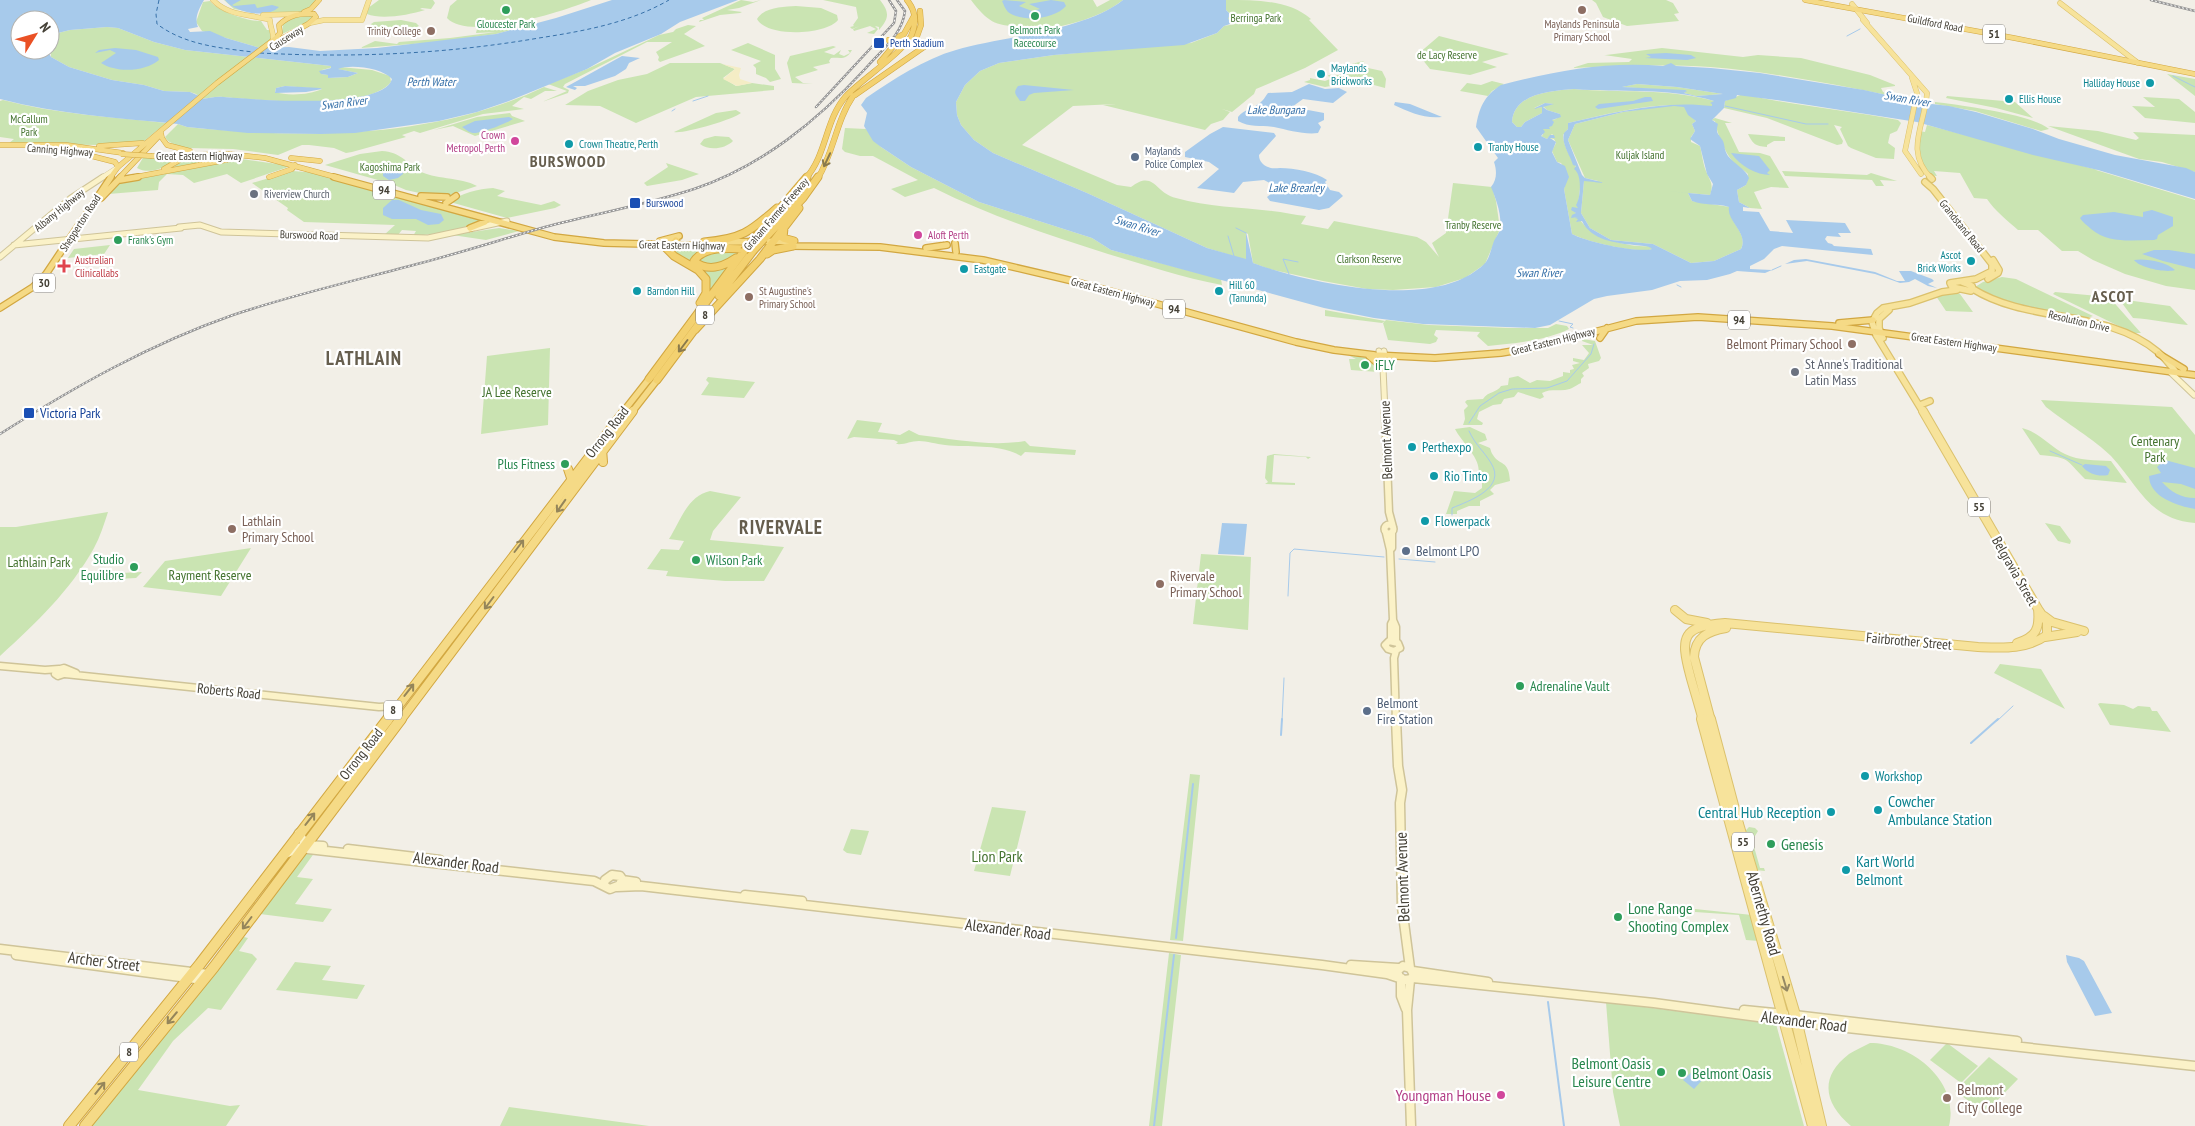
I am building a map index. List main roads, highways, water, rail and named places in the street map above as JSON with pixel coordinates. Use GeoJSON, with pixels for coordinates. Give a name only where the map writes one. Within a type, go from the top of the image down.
{"type":"FeatureCollection","features":[{"type":"Feature","properties":{"kind":"highway"},"geometry":{"type":"LineString","coordinates":[[298,14],[311,9],[321,0]]}},
{"type":"Feature","properties":{"kind":"highway"},"geometry":{"type":"LineString","coordinates":[[314,14],[313,11],[321,0]]}},
{"type":"Feature","properties":{"kind":"highway"},"geometry":{"type":"LineString","coordinates":[[866,77],[891,42],[901,41],[908,28],[915,14],[907,0]]}},
{"type":"Feature","properties":{"kind":"highway","name":"Graham Farmer Freeway"},"geometry":{"type":"LineString","coordinates":[[657,380],[695,330],[735,272],[814,182],[831,152],[839,119],[855,94],[910,47],[916,39],[922,28],[922,17],[914,0]]}},
{"type":"Feature","properties":{"kind":"highway","name":"Guildford Road"},"geometry":{"type":"LineString","coordinates":[[1805,0],[2134,61]]}},
{"type":"Feature","properties":{"kind":"highway","name":"Guildford Road"},"geometry":{"type":"LineString","coordinates":[[1819,2],[1888,14]]}},
{"type":"Feature","properties":{"kind":"highway","name":"Causeway"},"geometry":{"type":"LineString","coordinates":[[113,173],[146,142],[268,46],[288,33],[310,23],[316,18],[314,14],[298,14],[280,23],[279,36],[268,46]]}},
{"type":"Feature","properties":{"kind":"highway","name":"Graham Farmer Freeway"},"geometry":{"type":"LineString","coordinates":[[649,379],[743,252],[793,196],[817,164],[833,114],[846,96],[909,40],[915,29],[915,14]]}},
{"type":"Feature","properties":{"kind":"highway"},"geometry":{"type":"LineString","coordinates":[[855,94],[931,42]]}},
{"type":"Feature","properties":{"kind":"highway","name":"Guildford Road"},"geometry":{"type":"LineString","coordinates":[[2099,55],[2195,74]]}},
{"type":"Feature","properties":{"kind":"highway","name":"Causeway"},"geometry":{"type":"LineString","coordinates":[[119,178],[169,125]]}},
{"type":"Feature","properties":{"kind":"highway"},"geometry":{"type":"LineString","coordinates":[[161,133],[164,143],[179,150],[229,153]]}},
{"type":"Feature","properties":{"kind":"highway"},"geometry":{"type":"LineString","coordinates":[[42,145],[114,146],[146,142]]}},
{"type":"Feature","properties":{"kind":"highway","name":"Canning Highway"},"geometry":{"type":"LineString","coordinates":[[0,146],[78,146],[122,154]]}},
{"type":"Feature","properties":{"kind":"highway","name":"Canning Highway"},"geometry":{"type":"LineString","coordinates":[[0,146],[52,147],[122,154]]}},
{"type":"Feature","properties":{"kind":"highway"},"geometry":{"type":"LineString","coordinates":[[52,147],[110,160],[115,162],[118,167]]}},
{"type":"Feature","properties":{"kind":"highway","name":"Great Eastern Highway"},"geometry":{"type":"LineString","coordinates":[[152,155],[214,152],[265,158],[294,168],[321,170],[421,196],[447,200],[502,222]]}},
{"type":"Feature","properties":{"kind":"highway"},"geometry":{"type":"LineString","coordinates":[[218,160],[229,153]]}},
{"type":"Feature","properties":{"kind":"highway","name":"Great Eastern Highway"},"geometry":{"type":"LineString","coordinates":[[122,154],[161,156],[257,153],[291,158],[321,170],[484,218],[570,240],[660,243],[676,241],[771,244],[862,243],[956,252],[1049,271],[1306,340],[1382,354],[1435,358],[1501,353],[1537,347],[1608,327],[1656,318],[1698,317],[1876,328]]}},
{"type":"Feature","properties":{"kind":"highway"},"geometry":{"type":"LineString","coordinates":[[138,160],[135,168],[144,172],[167,168],[178,161],[174,157],[161,156]]}},
{"type":"Feature","properties":{"kind":"highway"},"geometry":{"type":"LineString","coordinates":[[113,173],[119,178],[134,177],[167,172],[218,160],[265,158]]}},
{"type":"Feature","properties":{"kind":"highway"},"geometry":{"type":"LineString","coordinates":[[291,158],[320,161]]}},
{"type":"Feature","properties":{"kind":"highway"},"geometry":{"type":"LineString","coordinates":[[321,170],[321,165],[328,161]]}},
{"type":"Feature","properties":{"kind":"highway"},"geometry":{"type":"LineString","coordinates":[[269,177],[294,168]]}},
{"type":"Feature","properties":{"kind":"highway","name":"Shepperton Road"},"geometry":{"type":"LineString","coordinates":[[73,239],[113,173]]}},
{"type":"Feature","properties":{"kind":"highway","name":"Shepperton Road"},"geometry":{"type":"LineString","coordinates":[[0,309],[38,284],[101,199],[119,178]]}},
{"type":"Feature","properties":{"kind":"highway"},"geometry":{"type":"LineString","coordinates":[[695,330],[760,259],[814,187],[814,182]]}},
{"type":"Feature","properties":{"kind":"highway"},"geometry":{"type":"LineString","coordinates":[[447,200],[456,196]]}},
{"type":"Feature","properties":{"kind":"highway"},"geometry":{"type":"LineString","coordinates":[[704,242],[744,236],[793,196]]}},
{"type":"Feature","properties":{"kind":"highway"},"geometry":{"type":"LineString","coordinates":[[470,228],[485,222],[484,218]]}},
{"type":"Feature","properties":{"kind":"highway"},"geometry":{"type":"LineString","coordinates":[[784,227],[783,238],[793,244]]}},
{"type":"Feature","properties":{"kind":"highway"},"geometry":{"type":"LineString","coordinates":[[660,243],[676,241]]}},
{"type":"Feature","properties":{"kind":"highway"},"geometry":{"type":"LineString","coordinates":[[670,252],[676,241]]}},
{"type":"Feature","properties":{"kind":"highway","name":"Great Eastern Highway"},"geometry":{"type":"LineString","coordinates":[[676,241],[755,249],[771,244]]}},
{"type":"Feature","properties":{"kind":"highway"},"geometry":{"type":"LineString","coordinates":[[660,243],[667,247],[674,257],[703,273],[708,281],[707,291],[683,334]]}},
{"type":"Feature","properties":{"kind":"highway"},"geometry":{"type":"LineString","coordinates":[[955,243],[956,252]]}},
{"type":"Feature","properties":{"kind":"highway"},"geometry":{"type":"LineString","coordinates":[[760,259],[773,250],[793,244]]}},
{"type":"Feature","properties":{"kind":"highway","name":"Great Eastern Highway"},"geometry":{"type":"LineString","coordinates":[[793,244],[880,247],[994,262],[1077,282],[1302,344],[1368,355],[1488,350],[1528,345],[1621,319],[1672,313],[1838,323],[2195,374]]}},
{"type":"Feature","properties":{"kind":"highway"},"geometry":{"type":"LineString","coordinates":[[926,248],[947,245]]}},
{"type":"Feature","properties":{"kind":"highway"},"geometry":{"type":"LineString","coordinates":[[743,252],[729,264],[719,266],[700,266],[694,261],[698,255],[708,251],[755,249]]}},
{"type":"Feature","properties":{"kind":"highway"},"geometry":{"type":"LineString","coordinates":[[1600,338],[1608,327]]}},
{"type":"Feature","properties":{"kind":"highway"},"geometry":{"type":"LineString","coordinates":[[1568,335],[1590,333]]}},
{"type":"Feature","properties":{"kind":"highway"},"geometry":{"type":"LineString","coordinates":[[2159,354],[2184,369]]}},
{"type":"Feature","properties":{"kind":"highway"},"geometry":{"type":"LineString","coordinates":[[1368,355],[1384,368]]}},
{"type":"Feature","properties":{"kind":"highway","name":"Great Eastern Highway"},"geometry":{"type":"LineString","coordinates":[[2171,370],[2184,369],[2195,374]]}},
{"type":"Feature","properties":{"kind":"highway"},"geometry":{"type":"LineString","coordinates":[[2182,379],[2195,374]]}},
{"type":"Feature","properties":{"kind":"highway","name":"Orrong Road"},"geometry":{"type":"LineString","coordinates":[[69,1126],[191,975],[395,708],[570,474],[649,379]]}},
{"type":"Feature","properties":{"kind":"highway","name":"Orrong Road"},"geometry":{"type":"LineString","coordinates":[[85,1126],[206,977],[602,449],[657,380]]}},
{"type":"Feature","properties":{"kind":"highway"},"geometry":{"type":"LineString","coordinates":[[602,449],[603,462]]}},
{"type":"Feature","properties":{"kind":"main road"},"geometry":{"type":"LineString","coordinates":[[213,0],[218,6],[239,15],[258,17]]}},
{"type":"Feature","properties":{"kind":"main road"},"geometry":{"type":"LineString","coordinates":[[218,0],[228,7],[250,13],[272,15],[298,14]]}},
{"type":"Feature","properties":{"kind":"main road"},"geometry":{"type":"LineString","coordinates":[[360,19],[368,0]]}},
{"type":"Feature","properties":{"kind":"main road"},"geometry":{"type":"LineString","coordinates":[[2060,2],[2134,61]]}},
{"type":"Feature","properties":{"kind":"main road"},"geometry":{"type":"LineString","coordinates":[[1857,10],[1873,32],[1901,63]]}},
{"type":"Feature","properties":{"kind":"main road"},"geometry":{"type":"LineString","coordinates":[[232,12],[271,21],[270,26],[274,34],[273,40]]}},
{"type":"Feature","properties":{"kind":"main road"},"geometry":{"type":"LineString","coordinates":[[314,14],[338,19],[360,19]]}},
{"type":"Feature","properties":{"kind":"main road"},"geometry":{"type":"LineString","coordinates":[[310,23],[324,20],[360,19]]}},
{"type":"Feature","properties":{"kind":"main road","name":"Grandstand Road"},"geometry":{"type":"LineString","coordinates":[[1901,63],[1915,84],[1916,97],[1905,151],[1924,180],[1992,264],[1992,271],[1988,275],[1962,282]]}},
{"type":"Feature","properties":{"kind":"main road","name":"Grandstand Road"},"geometry":{"type":"LineString","coordinates":[[1901,63],[1928,95],[1920,127],[1916,157],[1920,165],[1998,266],[1996,274],[1973,287]]}},
{"type":"Feature","properties":{"kind":"main road","name":"Albany Highway"},"geometry":{"type":"LineString","coordinates":[[0,257],[68,201],[118,167]]}},
{"type":"Feature","properties":{"kind":"main road"},"geometry":{"type":"LineString","coordinates":[[1924,180],[1933,181]]}},
{"type":"Feature","properties":{"kind":"main road","name":"Burswood Road"},"geometry":{"type":"LineString","coordinates":[[423,238],[502,222]]}},
{"type":"Feature","properties":{"kind":"main road","name":"Burswood Road"},"geometry":{"type":"LineString","coordinates":[[179,227],[197,225],[229,232],[423,238],[441,237],[502,222]]}},
{"type":"Feature","properties":{"kind":"main road"},"geometry":{"type":"LineString","coordinates":[[16,245],[179,227],[195,226],[204,228]]}},
{"type":"Feature","properties":{"kind":"main road"},"geometry":{"type":"LineString","coordinates":[[1942,292],[1950,286],[1951,282],[1962,282]]}},
{"type":"Feature","properties":{"kind":"main road","name":"Resolution Drive"},"geometry":{"type":"LineString","coordinates":[[1962,282],[1973,287],[1986,297],[2007,305],[2112,329],[2142,342],[2159,354],[2171,370]]}},
{"type":"Feature","properties":{"kind":"main road"},"geometry":{"type":"LineString","coordinates":[[1950,286],[1958,290]]}},
{"type":"Feature","properties":{"kind":"main road"},"geometry":{"type":"LineString","coordinates":[[1876,328],[1879,310],[1942,292],[1966,291],[1973,287]]}},
{"type":"Feature","properties":{"kind":"main road","name":"Resolution Drive"},"geometry":{"type":"LineString","coordinates":[[1966,291],[2006,306],[2081,322],[2113,332],[2141,346],[2171,370]]}},
{"type":"Feature","properties":{"kind":"main road"},"geometry":{"type":"LineString","coordinates":[[1876,328],[1879,319],[1892,307]]}},
{"type":"Feature","properties":{"kind":"main road","name":"Belgravia Street"},"geometry":{"type":"LineString","coordinates":[[1876,328],[2040,612],[2040,627],[2034,636],[2020,642],[1995,647]]}},
{"type":"Feature","properties":{"kind":"main road","name":"Belmont Avenue"},"geometry":{"type":"LineString","coordinates":[[1382,354],[1389,529],[1392,548],[1390,550],[1393,620],[1396,627],[1393,642]]}},
{"type":"Feature","properties":{"kind":"main road"},"geometry":{"type":"LineString","coordinates":[[2171,370],[2182,379],[2194,396]]}},
{"type":"Feature","properties":{"kind":"main road"},"geometry":{"type":"LineString","coordinates":[[2171,370],[2194,396]]}},
{"type":"Feature","properties":{"kind":"main road"},"geometry":{"type":"LineString","coordinates":[[1920,405],[1930,401]]}},
{"type":"Feature","properties":{"kind":"main road"},"geometry":{"type":"LineString","coordinates":[[1675,610],[1686,620],[1717,624]]}},
{"type":"Feature","properties":{"kind":"main road","name":"Fairbrother Street"},"geometry":{"type":"LineString","coordinates":[[1684,650],[1685,640],[1694,630],[1701,626],[1717,624],[1995,647],[2020,647],[2060,633],[2085,632],[2052,622],[2040,612]]}},
{"type":"Feature","properties":{"kind":"main road","name":"55"},"geometry":{"type":"LineString","coordinates":[[2040,612],[2048,628],[2045,637]]}},
{"type":"Feature","properties":{"kind":"main road","name":"Fairbrother Street"},"geometry":{"type":"LineString","coordinates":[[1696,643],[1701,636],[1710,631],[1738,626]]}},
{"type":"Feature","properties":{"kind":"main road"},"geometry":{"type":"LineString","coordinates":[[1393,642],[1400,647],[1393,650],[1385,645],[1393,642]]}},
{"type":"Feature","properties":{"kind":"main road","name":"Abernethy Road"},"geometry":{"type":"LineString","coordinates":[[1696,643],[1694,657],[1790,1018],[1813,1126]]}},
{"type":"Feature","properties":{"kind":"main road","name":"Belmont Avenue"},"geometry":{"type":"LineString","coordinates":[[1393,650],[1398,766],[1397,798],[1400,803],[1402,913],[1406,952],[1405,973],[1411,1126]]}},
{"type":"Feature","properties":{"kind":"main road","name":"Abernethy Road"},"geometry":{"type":"LineString","coordinates":[[1684,650],[1821,1126]]}},
{"type":"Feature","properties":{"kind":"main road","name":"Roberts Road"},"geometry":{"type":"LineString","coordinates":[[0,666],[395,708]]}},
{"type":"Feature","properties":{"kind":"main road"},"geometry":{"type":"LineString","coordinates":[[395,708],[406,706],[415,700]]}},
{"type":"Feature","properties":{"kind":"main road"},"geometry":{"type":"LineString","coordinates":[[280,858],[305,845],[299,833]]}},
{"type":"Feature","properties":{"kind":"main road","name":"Alexander Road"},"geometry":{"type":"LineString","coordinates":[[305,845],[308,849],[606,881]]}},
{"type":"Feature","properties":{"kind":"main road"},"geometry":{"type":"LineString","coordinates":[[617,875],[620,884],[610,889],[606,881],[617,875]]}},
{"type":"Feature","properties":{"kind":"main road","name":"Alexander Road"},"geometry":{"type":"LineString","coordinates":[[620,884],[1646,1002],[2195,1062]]}},
{"type":"Feature","properties":{"kind":"main road","name":"Archer Street"},"geometry":{"type":"LineString","coordinates":[[0,949],[206,977]]}},
{"type":"Feature","properties":{"kind":"main road","name":"Archer Street"},"geometry":{"type":"LineString","coordinates":[[0,953],[191,975]]}},
{"type":"Feature","properties":{"kind":"main road","name":"Alexander Road"},"geometry":{"type":"LineString","coordinates":[[1790,1018],[2195,1066]]}},
{"type":"Feature","properties":{"kind":"water","name":"Perth Water"},"geometry":{"type":"Polygon","coordinates":[[[0,0],[204,0],[197,17],[198,27],[188,29],[190,32],[210,31],[260,48],[289,47],[320,51],[377,48],[496,34],[556,18],[612,0],[738,0],[680,22],[661,34],[615,53],[587,69],[509,101],[477,112],[439,121],[355,133],[248,133],[66,112],[0,99],[0,0]],[[10,10],[10,60],[56,60],[69,67],[112,80],[144,85],[164,91],[190,92],[201,99],[221,97],[315,101],[342,99],[366,96],[383,89],[392,79],[381,72],[351,67],[338,69],[358,73],[348,77],[328,78],[328,75],[321,74],[319,71],[331,68],[331,66],[185,50],[154,42],[118,28],[70,30],[60,32],[60,10],[10,10]]]}},
{"type":"Feature","properties":{"kind":"water"},"geometry":{"type":"Polygon","coordinates":[[[225,0],[241,0],[232,5],[234,6],[255,4],[257,8],[272,5],[279,7],[267,13],[251,13],[230,5],[225,0]]]}},
{"type":"Feature","properties":{"kind":"water"},"geometry":{"type":"Polygon","coordinates":[[[1051,0],[1064,2],[1066,6],[1047,17],[1022,18],[1008,12],[1002,1],[1026,2],[1019,6],[1032,11],[1040,9],[1029,4],[1051,0]]]}},
{"type":"Feature","properties":{"kind":"water","name":"Swan River"},"geometry":{"type":"Polygon","coordinates":[[[1123,0],[1226,0],[1226,10],[1230,14],[1228,19],[1236,22],[1224,26],[1217,33],[1184,45],[1054,55],[999,63],[980,71],[965,85],[956,102],[957,115],[961,125],[974,140],[993,153],[1087,193],[1207,248],[1246,259],[1246,232],[1253,263],[1276,271],[1334,284],[1396,290],[1426,289],[1452,283],[1482,266],[1489,257],[1499,231],[1500,223],[1498,207],[1491,187],[1496,175],[1494,162],[1498,158],[1476,127],[1483,103],[1501,85],[1541,75],[1601,66],[1663,66],[1671,63],[1676,66],[1760,73],[1864,90],[1976,112],[2115,155],[2186,168],[2195,172],[2195,199],[2098,170],[2033,155],[1917,122],[1737,95],[1736,98],[1725,101],[1724,108],[1712,120],[1718,124],[1717,132],[1723,141],[1728,156],[1749,178],[1746,185],[1737,190],[1739,202],[1750,208],[1743,207],[1743,211],[1759,212],[1770,231],[1793,233],[1786,220],[1845,223],[1851,233],[1838,233],[1841,237],[1827,236],[1825,239],[1828,243],[1834,246],[1871,249],[1873,255],[1782,246],[1774,249],[1764,259],[1750,266],[1750,269],[1772,270],[1765,273],[1737,271],[1707,280],[1680,281],[1652,290],[1594,299],[1550,325],[1535,328],[1423,324],[1374,318],[1324,308],[1111,250],[1092,238],[979,202],[911,167],[873,141],[864,126],[867,113],[861,105],[866,98],[921,64],[956,50],[1066,26],[1107,10],[1123,0]],[[1637,84],[1622,87],[1685,90],[1687,91],[1684,93],[1696,96],[1723,94],[1677,87],[1637,84]],[[1574,89],[1545,93],[1526,99],[1519,105],[1514,112],[1512,122],[1517,127],[1521,127],[1525,122],[1542,113],[1542,107],[1533,109],[1545,103],[1554,104],[1543,107],[1560,114],[1561,117],[1552,120],[1554,122],[1549,127],[1550,129],[1543,129],[1545,132],[1541,136],[1547,139],[1550,135],[1554,135],[1555,138],[1550,138],[1556,142],[1552,152],[1557,162],[1565,166],[1569,177],[1564,189],[1572,234],[1612,246],[1645,250],[1652,249],[1646,246],[1604,239],[1591,232],[1582,221],[1576,222],[1578,219],[1575,218],[1578,217],[1571,218],[1576,213],[1571,210],[1572,207],[1578,208],[1576,205],[1579,198],[1580,182],[1579,176],[1574,169],[1576,166],[1573,165],[1563,137],[1568,129],[1568,123],[1640,108],[1676,105],[1712,106],[1710,103],[1714,101],[1662,92],[1574,89]],[[1674,106],[1623,112],[1575,124],[1568,140],[1582,175],[1585,178],[1605,183],[1584,181],[1581,213],[1590,228],[1611,240],[1653,244],[1691,263],[1714,261],[1741,249],[1742,238],[1731,217],[1729,207],[1697,203],[1692,201],[1688,193],[1667,191],[1710,195],[1713,184],[1707,174],[1700,146],[1690,139],[1695,131],[1692,124],[1696,121],[1688,115],[1684,107],[1674,106]]]}},
{"type":"Feature","properties":{"kind":"water"},"geometry":{"type":"Polygon","coordinates":[[[115,48],[136,50],[158,57],[159,60],[146,67],[122,70],[101,63],[116,53],[110,50],[95,53],[99,50],[115,48]]]}},
{"type":"Feature","properties":{"kind":"water"},"geometry":{"type":"Polygon","coordinates":[[[1646,54],[1691,55],[1696,58],[1687,60],[1645,58],[1651,57],[1646,54]]]}},
{"type":"Feature","properties":{"kind":"water"},"geometry":{"type":"Polygon","coordinates":[[[622,56],[640,58],[629,63],[626,69],[615,76],[585,86],[573,86],[577,88],[575,90],[566,87],[622,56]]]}},
{"type":"Feature","properties":{"kind":"water","name":"Lake Bungana"},"geometry":{"type":"Polygon","coordinates":[[[1309,84],[1325,89],[1339,88],[1347,92],[1333,103],[1303,99],[1292,107],[1324,113],[1324,120],[1318,123],[1321,127],[1318,133],[1302,133],[1238,121],[1238,117],[1243,112],[1260,103],[1268,93],[1292,92],[1309,84]]]}},
{"type":"Feature","properties":{"kind":"water"},"geometry":{"type":"Polygon","coordinates":[[[285,86],[322,89],[306,92],[275,93],[276,88],[285,86]]]}},
{"type":"Feature","properties":{"kind":"water"},"geometry":{"type":"Polygon","coordinates":[[[1018,86],[1074,90],[1034,93],[1029,95],[1025,101],[1020,101],[1015,91],[1018,86]]]}},
{"type":"Feature","properties":{"kind":"water"},"geometry":{"type":"Polygon","coordinates":[[[1651,97],[1653,101],[1598,109],[1595,107],[1599,104],[1633,101],[1651,97]]]}},
{"type":"Feature","properties":{"kind":"water"},"geometry":{"type":"Polygon","coordinates":[[[1395,102],[1410,104],[1442,117],[1429,117],[1417,114],[1394,105],[1395,102]]]}},
{"type":"Feature","properties":{"kind":"water"},"geometry":{"type":"Polygon","coordinates":[[[509,117],[513,119],[476,133],[462,127],[475,121],[509,117]]]}},
{"type":"Feature","properties":{"kind":"water","name":"Lake Brearley"},"geometry":{"type":"Polygon","coordinates":[[[1223,127],[1274,133],[1276,136],[1259,155],[1263,164],[1271,168],[1286,168],[1317,175],[1327,180],[1325,182],[1330,190],[1339,192],[1343,196],[1329,208],[1319,210],[1270,201],[1267,197],[1277,187],[1264,180],[1243,182],[1234,193],[1197,188],[1219,169],[1209,162],[1185,157],[1185,152],[1223,127]]]}},
{"type":"Feature","properties":{"kind":"water"},"geometry":{"type":"Polygon","coordinates":[[[1731,153],[1759,156],[1770,170],[1767,173],[1770,175],[1749,169],[1731,153]]]}},
{"type":"Feature","properties":{"kind":"water"},"geometry":{"type":"Polygon","coordinates":[[[399,163],[399,168],[411,167],[402,169],[403,174],[398,178],[389,180],[383,176],[383,166],[399,163]]]}},
{"type":"Feature","properties":{"kind":"water"},"geometry":{"type":"Polygon","coordinates":[[[392,200],[399,200],[421,210],[441,214],[444,220],[439,224],[428,225],[416,219],[392,219],[383,215],[383,208],[392,200]]]}},
{"type":"Feature","properties":{"kind":"water"},"geometry":{"type":"Polygon","coordinates":[[[2152,210],[2173,217],[2173,226],[2158,235],[2157,239],[2154,240],[2121,240],[2105,237],[2091,229],[2080,218],[2083,215],[2114,212],[2143,217],[2143,212],[2152,210]]]}},
{"type":"Feature","properties":{"kind":"water"},"geometry":{"type":"Polygon","coordinates":[[[2154,250],[2195,254],[2195,269],[2142,254],[2154,250]]]}},
{"type":"Feature","properties":{"kind":"water"},"geometry":{"type":"Polygon","coordinates":[[[1806,259],[1875,272],[1897,281],[1905,281],[1899,271],[1911,271],[1932,279],[1934,281],[1928,284],[1937,288],[1928,286],[1915,279],[1900,283],[1875,274],[1807,261],[1785,264],[1794,260],[1806,259]]]}},
{"type":"Feature","properties":{"kind":"water"},"geometry":{"type":"Polygon","coordinates":[[[2134,260],[2156,261],[2175,270],[2153,269],[2134,260]]]}},
{"type":"Feature","properties":{"kind":"water"},"geometry":{"type":"Polygon","coordinates":[[[2165,460],[2195,468],[2195,489],[2181,484],[2162,482],[2177,494],[2195,498],[2195,509],[2173,503],[2154,490],[2149,476],[2161,473],[2157,467],[2165,460]]]}},
{"type":"Feature","properties":{"kind":"water"},"geometry":{"type":"Polygon","coordinates":[[[2085,464],[2106,466],[2110,470],[2108,475],[2097,475],[2084,469],[2082,466],[2085,464]]]}},
{"type":"Feature","properties":{"kind":"water"},"geometry":{"type":"Polygon","coordinates":[[[1222,523],[1247,524],[1244,555],[1218,554],[1222,523]]]}},
{"type":"Feature","properties":{"kind":"water"},"geometry":{"type":"Polygon","coordinates":[[[2066,955],[2084,961],[2112,1013],[2095,1016],[2067,962],[2066,955]]]}},
{"type":"Feature","properties":{"kind":"water"},"geometry":{"type":"Polygon","coordinates":[[[1696,1068],[1706,1076],[1694,1089],[1683,1080],[1696,1068]]]}},
{"type":"Feature","properties":{"kind":"waterway"},"geometry":{"type":"LineString","coordinates":[[1847,36],[1860,29]]}},
{"type":"Feature","properties":{"kind":"waterway"},"geometry":{"type":"LineString","coordinates":[[2173,76],[2195,87]]}},
{"type":"Feature","properties":{"kind":"waterway"},"geometry":{"type":"LineString","coordinates":[[693,101],[708,96]]}},
{"type":"Feature","properties":{"kind":"waterway"},"geometry":{"type":"LineString","coordinates":[[1725,106],[1806,124],[1828,124]]}},
{"type":"Feature","properties":{"kind":"waterway"},"geometry":{"type":"LineString","coordinates":[[1236,228],[1246,233]]}},
{"type":"Feature","properties":{"kind":"waterway"},"geometry":{"type":"LineString","coordinates":[[1228,236],[1234,256]]}},
{"type":"Feature","properties":{"kind":"waterway"},"geometry":{"type":"LineString","coordinates":[[1289,274],[1283,259],[1298,262]]}},
{"type":"Feature","properties":{"kind":"waterway"},"geometry":{"type":"LineString","coordinates":[[1772,270],[1781,266]]}},
{"type":"Feature","properties":{"kind":"waterway"},"geometry":{"type":"LineString","coordinates":[[1677,285],[1681,287]]}},
{"type":"Feature","properties":{"kind":"waterway"},"geometry":{"type":"LineString","coordinates":[[2013,303],[2068,315]]}},
{"type":"Feature","properties":{"kind":"waterway"},"geometry":{"type":"LineString","coordinates":[[1559,321],[1573,324],[1570,327],[1573,328]]}},
{"type":"Feature","properties":{"kind":"waterway"},"geometry":{"type":"LineString","coordinates":[[1469,423],[1480,406],[1499,393],[1512,389],[1547,388],[1567,381],[1591,354],[1594,344]]}},
{"type":"Feature","properties":{"kind":"waterway"},"geometry":{"type":"LineString","coordinates":[[1452,515],[1452,508],[1468,502],[1484,492],[1494,480],[1495,472],[1491,463],[1469,431]]}},
{"type":"Feature","properties":{"kind":"waterway"},"geometry":{"type":"LineString","coordinates":[[2050,451],[2082,465]]}},
{"type":"Feature","properties":{"kind":"waterway"},"geometry":{"type":"LineString","coordinates":[[1288,596],[1290,553],[1294,549],[1384,557]]}},
{"type":"Feature","properties":{"kind":"waterway"},"geometry":{"type":"LineString","coordinates":[[1399,559],[1435,562]]}},
{"type":"Feature","properties":{"kind":"waterway"},"geometry":{"type":"LineString","coordinates":[[1282,721],[1284,678]]}},
{"type":"Feature","properties":{"kind":"waterway"},"geometry":{"type":"LineString","coordinates":[[1997,721],[2013,706]]}},
{"type":"Feature","properties":{"kind":"waterway"},"geometry":{"type":"LineString","coordinates":[[1281,735],[1282,719]]}},
{"type":"Feature","properties":{"kind":"waterway"},"geometry":{"type":"LineString","coordinates":[[1971,743],[1998,719]]}},
{"type":"Feature","properties":{"kind":"waterway"},"geometry":{"type":"LineString","coordinates":[[1176,938],[1193,784]]}},
{"type":"Feature","properties":{"kind":"waterway"},"geometry":{"type":"LineString","coordinates":[[1154,1126],[1174,955]]}},
{"type":"Feature","properties":{"kind":"waterway"},"geometry":{"type":"LineString","coordinates":[[1548,1002],[1564,1126]]}},
{"type":"Feature","properties":{"kind":"railway"},"geometry":{"type":"LineString","coordinates":[[816,107],[894,23],[896,11],[889,0]]}},
{"type":"Feature","properties":{"kind":"railway"},"geometry":{"type":"LineString","coordinates":[[0,434],[84,383],[142,353],[233,315],[280,300],[437,259],[545,227],[676,195],[743,168],[765,155],[808,124],[847,88],[890,43],[900,28],[905,11],[897,0]]}},
{"type":"Feature","properties":{"kind":"railway"},"geometry":{"type":"LineString","coordinates":[[2151,0],[2195,11]]}},
{"type":"Feature","properties":{"kind":"place","name":"Gloucester Park"},"geometry":{"type":"Point","coordinates":[506,10]}},
{"type":"Feature","properties":{"kind":"place","name":"Maylands Peninsula Primary School"},"geometry":{"type":"Point","coordinates":[1582,10]}},
{"type":"Feature","properties":{"kind":"place","name":"Belmont Park Racecourse"},"geometry":{"type":"Point","coordinates":[1035,16]}},
{"type":"Feature","properties":{"kind":"place","name":"Trinity College"},"geometry":{"type":"Point","coordinates":[431,31]}},
{"type":"Feature","properties":{"kind":"place","name":"Perth Stadium"},"geometry":{"type":"Point","coordinates":[879,43]}},
{"type":"Feature","properties":{"kind":"place","name":"Maylands Brickworks"},"geometry":{"type":"Point","coordinates":[1321,74]}},
{"type":"Feature","properties":{"kind":"place","name":"Halliday House"},"geometry":{"type":"Point","coordinates":[2150,83]}},
{"type":"Feature","properties":{"kind":"place","name":"Ellis House"},"geometry":{"type":"Point","coordinates":[2009,99]}},
{"type":"Feature","properties":{"kind":"place","name":"Crown Metropol, Perth"},"geometry":{"type":"Point","coordinates":[515,141]}},
{"type":"Feature","properties":{"kind":"place","name":"Crown Theatre, Perth"},"geometry":{"type":"Point","coordinates":[569,144]}},
{"type":"Feature","properties":{"kind":"place","name":"Tranby House"},"geometry":{"type":"Point","coordinates":[1478,147]}},
{"type":"Feature","properties":{"kind":"place","name":"Maylands Police Complex"},"geometry":{"type":"Point","coordinates":[1135,157]}},
{"type":"Feature","properties":{"kind":"place","name":"Riverview Church"},"geometry":{"type":"Point","coordinates":[254,194]}},
{"type":"Feature","properties":{"kind":"place","name":"Burswood"},"geometry":{"type":"Point","coordinates":[635,203]}},
{"type":"Feature","properties":{"kind":"place","name":"Aloft Perth"},"geometry":{"type":"Point","coordinates":[918,235]}},
{"type":"Feature","properties":{"kind":"place","name":"Frank's Gym"},"geometry":{"type":"Point","coordinates":[118,240]}},
{"type":"Feature","properties":{"kind":"place","name":"Ascot Brick Works"},"geometry":{"type":"Point","coordinates":[1971,261]}},
{"type":"Feature","properties":{"kind":"place","name":"Australian Clinicallabs"},"geometry":{"type":"Point","coordinates":[64,266]}},
{"type":"Feature","properties":{"kind":"place","name":"Eastgate"},"geometry":{"type":"Point","coordinates":[964,269]}},
{"type":"Feature","properties":{"kind":"place","name":"Barndon Hill"},"geometry":{"type":"Point","coordinates":[637,291]}},
{"type":"Feature","properties":{"kind":"place","name":"Hill 60 (Tanunda)"},"geometry":{"type":"Point","coordinates":[1219,291]}},
{"type":"Feature","properties":{"kind":"place","name":"St Augustine's Primary School"},"geometry":{"type":"Point","coordinates":[749,297]}},
{"type":"Feature","properties":{"kind":"place","name":"Belmont Primary School"},"geometry":{"type":"Point","coordinates":[1852,344]}},
{"type":"Feature","properties":{"kind":"place","name":"iFLY"},"geometry":{"type":"Point","coordinates":[1365,365]}},
{"type":"Feature","properties":{"kind":"place","name":"St Anne's Traditional Latin Mass"},"geometry":{"type":"Point","coordinates":[1795,372]}},
{"type":"Feature","properties":{"kind":"place","name":"Victoria Park"},"geometry":{"type":"Point","coordinates":[29,413]}},
{"type":"Feature","properties":{"kind":"place","name":"Perthexpo"},"geometry":{"type":"Point","coordinates":[1412,447]}},
{"type":"Feature","properties":{"kind":"place","name":"Plus Fitness"},"geometry":{"type":"Point","coordinates":[565,464]}},
{"type":"Feature","properties":{"kind":"place","name":"Rio Tinto"},"geometry":{"type":"Point","coordinates":[1434,476]}},
{"type":"Feature","properties":{"kind":"place","name":"Flowerpack"},"geometry":{"type":"Point","coordinates":[1425,521]}},
{"type":"Feature","properties":{"kind":"place","name":"Lathlain Primary School"},"geometry":{"type":"Point","coordinates":[232,529]}},
{"type":"Feature","properties":{"kind":"place","name":"Belmont LPO"},"geometry":{"type":"Point","coordinates":[1406,551]}},
{"type":"Feature","properties":{"kind":"place","name":"Wilson Park"},"geometry":{"type":"Point","coordinates":[696,560]}},
{"type":"Feature","properties":{"kind":"place","name":"Studio Equilibre"},"geometry":{"type":"Point","coordinates":[134,567]}},
{"type":"Feature","properties":{"kind":"place","name":"Rivervale Primary School"},"geometry":{"type":"Point","coordinates":[1160,584]}},
{"type":"Feature","properties":{"kind":"place","name":"Adrenaline Vault"},"geometry":{"type":"Point","coordinates":[1520,686]}},
{"type":"Feature","properties":{"kind":"place","name":"Belmont Fire Station"},"geometry":{"type":"Point","coordinates":[1367,711]}},
{"type":"Feature","properties":{"kind":"place","name":"Workshop"},"geometry":{"type":"Point","coordinates":[1865,776]}},
{"type":"Feature","properties":{"kind":"place","name":"Cowcher Ambulance Station"},"geometry":{"type":"Point","coordinates":[1878,810]}},
{"type":"Feature","properties":{"kind":"place","name":"Central Hub Reception"},"geometry":{"type":"Point","coordinates":[1831,812]}},
{"type":"Feature","properties":{"kind":"place","name":"Genesis"},"geometry":{"type":"Point","coordinates":[1771,844]}},
{"type":"Feature","properties":{"kind":"place","name":"Kart World Belmont"},"geometry":{"type":"Point","coordinates":[1846,870]}},
{"type":"Feature","properties":{"kind":"place","name":"Lone Range Shooting Complex"},"geometry":{"type":"Point","coordinates":[1618,917]}},
{"type":"Feature","properties":{"kind":"place","name":"Belmont Oasis Leisure Centre"},"geometry":{"type":"Point","coordinates":[1661,1072]}},
{"type":"Feature","properties":{"kind":"place","name":"Belmont Oasis"},"geometry":{"type":"Point","coordinates":[1682,1073]}},
{"type":"Feature","properties":{"kind":"place","name":"Youngman House"},"geometry":{"type":"Point","coordinates":[1501,1095]}},
{"type":"Feature","properties":{"kind":"place","name":"Belmont City College"},"geometry":{"type":"Point","coordinates":[1947,1098]}},
{"type":"Feature","properties":{"kind":"district","name":"BURSWOOD"},"geometry":{"type":"Point","coordinates":[568,161]}},
{"type":"Feature","properties":{"kind":"district","name":"ASCOT"},"geometry":{"type":"Point","coordinates":[2113,296]}},
{"type":"Feature","properties":{"kind":"district","name":"LATHLAIN"},"geometry":{"type":"Point","coordinates":[364,358]}},
{"type":"Feature","properties":{"kind":"district","name":"RIVERVALE"},"geometry":{"type":"Point","coordinates":[781,527]}},
{"type":"Feature","properties":{"kind":"park label","name":"Berringa Park"},"geometry":{"type":"Point","coordinates":[1256,18]}},
{"type":"Feature","properties":{"kind":"park label","name":"de Lacy Reserve"},"geometry":{"type":"Point","coordinates":[1447,55]}},
{"type":"Feature","properties":{"kind":"park label","name":"McCallum Park"},"geometry":{"type":"Point","coordinates":[29,125]}},
{"type":"Feature","properties":{"kind":"park label","name":"Kuljak Island"},"geometry":{"type":"Point","coordinates":[1640,155]}},
{"type":"Feature","properties":{"kind":"park label","name":"Kagoshima Park"},"geometry":{"type":"Point","coordinates":[390,167]}},
{"type":"Feature","properties":{"kind":"park label","name":"Tranby Reserve"},"geometry":{"type":"Point","coordinates":[1473,225]}},
{"type":"Feature","properties":{"kind":"park label","name":"Clarkson Reserve"},"geometry":{"type":"Point","coordinates":[1369,259]}},
{"type":"Feature","properties":{"kind":"park label","name":"JA Lee Reserve"},"geometry":{"type":"Point","coordinates":[517,392]}},
{"type":"Feature","properties":{"kind":"park label","name":"Centenary Park"},"geometry":{"type":"Point","coordinates":[2155,450]}},
{"type":"Feature","properties":{"kind":"park label","name":"Lathlain Park"},"geometry":{"type":"Point","coordinates":[39,562]}},
{"type":"Feature","properties":{"kind":"park label","name":"Rayment Reserve"},"geometry":{"type":"Point","coordinates":[210,575]}},
{"type":"Feature","properties":{"kind":"park label","name":"Lion Park"},"geometry":{"type":"Point","coordinates":[997,856]}}]}
